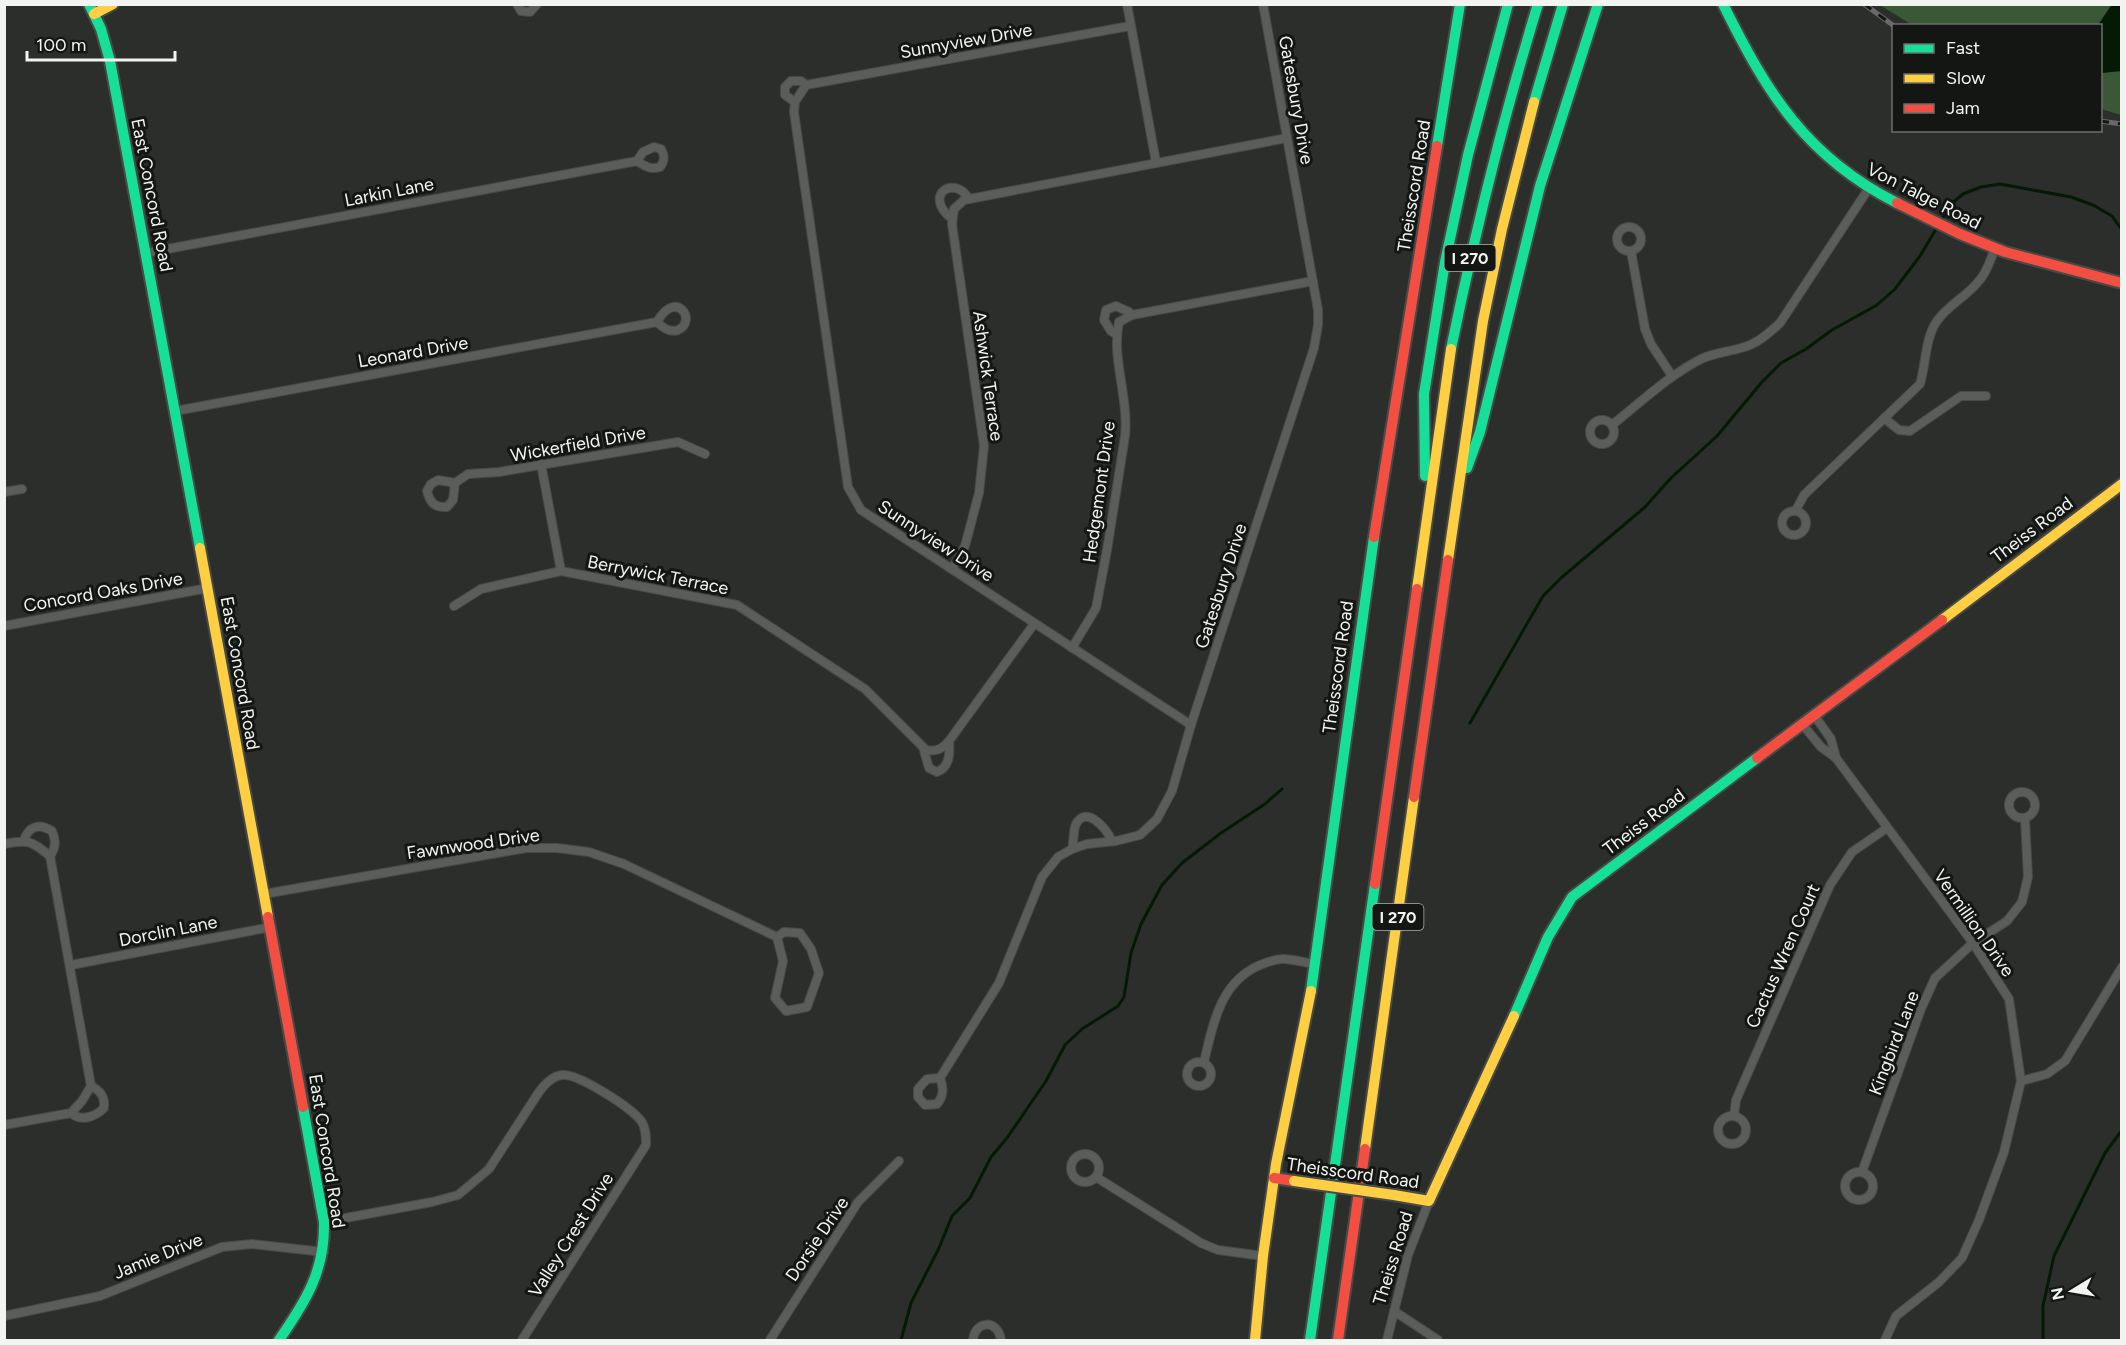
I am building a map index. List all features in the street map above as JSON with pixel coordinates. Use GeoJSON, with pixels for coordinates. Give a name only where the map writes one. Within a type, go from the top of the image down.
{"type":"FeatureCollection","features":[{"type":"Feature","properties":{"kind":"main road"},"geometry":{"type":"LineString","coordinates":[[92,9],[113,4]]}},
{"type":"Feature","properties":{"kind":"main road","name":"Theisscord Road"},"geometry":{"type":"LineString","coordinates":[[1429,1201],[1274,1178],[1316,964],[1367,580],[1460,4]]}},
{"type":"Feature","properties":{"kind":"main road"},"geometry":{"type":"LineString","coordinates":[[1426,518],[1424,394],[1432,343],[1445,262],[1468,155],[1508,4]]}},
{"type":"Feature","properties":{"kind":"main road","name":"I 270"},"geometry":{"type":"LineString","coordinates":[[1310,1341],[1450,356],[1497,143],[1538,4]]}},
{"type":"Feature","properties":{"kind":"main road","name":"I 270"},"geometry":{"type":"LineString","coordinates":[[1338,1341],[1475,367],[1495,258],[1534,98],[1563,4]]}},
{"type":"Feature","properties":{"kind":"main road"},"geometry":{"type":"LineString","coordinates":[[1458,493],[1480,432],[1540,186],[1598,4]]}},
{"type":"Feature","properties":{"kind":"main road","name":"Von Talge Road"},"geometry":{"type":"LineString","coordinates":[[1723,4],[1755,64],[1802,131],[1835,165],[1869,188],[1924,217],[1995,249],[2036,262],[2121,283]]}},
{"type":"Feature","properties":{"kind":"main road","name":"East Concord Road"},"geometry":{"type":"LineString","coordinates":[[92,9],[110,61],[324,1222],[324,1252],[315,1282],[279,1341]]}},
{"type":"Feature","properties":{"kind":"main road","name":"Theiss Road"},"geometry":{"type":"LineString","coordinates":[[1429,1201],[1546,940],[1572,897],[2121,484]]}},
{"type":"Feature","properties":{"kind":"main road"},"geometry":{"type":"LineString","coordinates":[[1255,1341],[1263,1256],[1274,1178]]}},
{"type":"Feature","properties":{"kind":"street"},"geometry":{"type":"LineString","coordinates":[[517,4],[521,10],[530,12],[537,4]]}},
{"type":"Feature","properties":{"kind":"street"},"geometry":{"type":"LineString","coordinates":[[1127,4],[1156,162]]}},
{"type":"Feature","properties":{"kind":"street","name":"Gatesbury Drive"},"geometry":{"type":"LineString","coordinates":[[940,1078],[999,983],[1042,877],[1058,857],[1087,844],[1140,835],[1157,819],[1172,791],[1191,725],[1314,348],[1318,310],[1263,4]]}},
{"type":"Feature","properties":{"kind":"street","name":"Sunnyview Drive"},"geometry":{"type":"LineString","coordinates":[[1130,26],[806,85],[801,81],[792,81],[785,87],[785,95],[795,102],[848,487],[861,510],[1191,725]]}},
{"type":"Feature","properties":{"kind":"street"},"geometry":{"type":"LineString","coordinates":[[795,102],[806,85]]}},
{"type":"Feature","properties":{"kind":"street"},"geometry":{"type":"LineString","coordinates":[[952,219],[954,208],[964,200],[1287,138]]}},
{"type":"Feature","properties":{"kind":"street","name":"Larkin Lane"},"geometry":{"type":"LineString","coordinates":[[146,253],[637,161]]}},
{"type":"Feature","properties":{"kind":"street","name":"Ashwick Terrace"},"geometry":{"type":"LineString","coordinates":[[952,569],[965,546],[976,503],[984,446],[952,219],[940,206],[939,201],[946,188],[954,187],[964,191],[969,199]]}},
{"type":"Feature","properties":{"kind":"street"},"geometry":{"type":"LineString","coordinates":[[1612,425],[1672,376],[1704,358],[1754,343],[1766,336],[1780,323],[1869,188]]}},
{"type":"Feature","properties":{"kind":"street"},"geometry":{"type":"LineString","coordinates":[[1796,510],[1804,495],[1920,384],[1935,323],[1950,306],[1978,283],[1995,249]]}},
{"type":"Feature","properties":{"kind":"street"},"geometry":{"type":"LineString","coordinates":[[1630,251],[1645,329],[1651,344],[1672,376]]}},
{"type":"Feature","properties":{"kind":"street","name":"Hedgemont Drive"},"geometry":{"type":"LineString","coordinates":[[1072,648],[1096,608],[1127,421],[1116,334],[1111,331],[1104,320],[1106,310],[1116,306],[1131,315],[1313,281]]}},
{"type":"Feature","properties":{"kind":"street"},"geometry":{"type":"LineString","coordinates":[[1116,334],[1119,322],[1131,315]]}},
{"type":"Feature","properties":{"kind":"street","name":"Leonard Drive"},"geometry":{"type":"LineString","coordinates":[[176,411],[657,322]]}},
{"type":"Feature","properties":{"kind":"street"},"geometry":{"type":"LineString","coordinates":[[1884,418],[1899,430],[1910,431],[1961,396],[1986,396]]}},
{"type":"Feature","properties":{"kind":"street","name":"Wickerfield Drive"},"geometry":{"type":"LineString","coordinates":[[455,483],[468,474],[499,472],[678,442],[705,454]]}},
{"type":"Feature","properties":{"kind":"street"},"geometry":{"type":"LineString","coordinates":[[541,464],[561,571]]}},
{"type":"Feature","properties":{"kind":"street"},"geometry":{"type":"LineString","coordinates":[[4,492],[22,489]]}},
{"type":"Feature","properties":{"kind":"street","name":"Berrywick Terrace"},"geometry":{"type":"LineString","coordinates":[[454,606],[481,589],[561,571],[737,605],[865,689],[923,747],[929,768],[937,772],[944,770],[949,759],[949,741],[1035,624]]}},
{"type":"Feature","properties":{"kind":"street","name":"Concord Oaks Drive"},"geometry":{"type":"LineString","coordinates":[[4,626],[208,588]]}},
{"type":"Feature","properties":{"kind":"street","name":"Vermillion Drive"},"geometry":{"type":"LineString","coordinates":[[1814,715],[1831,739],[1836,758]]}},
{"type":"Feature","properties":{"kind":"street","name":"Vermillion Drive"},"geometry":{"type":"LineString","coordinates":[[1802,724],[1821,747],[1836,758],[1973,943],[2008,999],[2021,1081],[2004,1152],[1979,1220],[1962,1258],[1939,1282],[1896,1316],[1885,1341]]}},
{"type":"Feature","properties":{"kind":"street"},"geometry":{"type":"LineString","coordinates":[[923,747],[934,751],[944,747],[949,741]]}},
{"type":"Feature","properties":{"kind":"street"},"geometry":{"type":"LineString","coordinates":[[1072,849],[1075,826],[1081,818],[1092,818],[1103,827],[1112,841]]}},
{"type":"Feature","properties":{"kind":"street","name":"Kingbird Lane"},"geometry":{"type":"LineString","coordinates":[[1862,1172],[1921,1009],[1935,978],[1973,943],[2007,921],[2022,902],[2028,877],[2025,819]]}},
{"type":"Feature","properties":{"kind":"street"},"geometry":{"type":"LineString","coordinates":[[24,840],[28,831],[33,827],[40,826],[52,831],[55,848],[50,856]]}},
{"type":"Feature","properties":{"kind":"street","name":"Cactus Wren Court"},"geometry":{"type":"LineString","coordinates":[[1734,1116],[1736,1100],[1830,885],[1852,852],[1887,828]]}},
{"type":"Feature","properties":{"kind":"street"},"geometry":{"type":"LineString","coordinates":[[4,844],[24,840],[36,845],[50,856],[91,1086],[71,1113],[4,1125]]}},
{"type":"Feature","properties":{"kind":"street","name":"Fawnwood Drive"},"geometry":{"type":"LineString","coordinates":[[264,894],[526,848],[557,848],[589,852],[624,864],[777,937]]}},
{"type":"Feature","properties":{"kind":"street","name":"Dorclin Lane"},"geometry":{"type":"LineString","coordinates":[[71,965],[270,927]]}},
{"type":"Feature","properties":{"kind":"street","name":"Fawnwood Drive"},"geometry":{"type":"LineString","coordinates":[[784,932],[800,933],[812,949],[819,973],[807,1007],[786,1011],[775,998],[783,961],[777,937],[784,932]]}},
{"type":"Feature","properties":{"kind":"street"},"geometry":{"type":"LineString","coordinates":[[1204,1062],[1212,1026],[1221,1002],[1228,989],[1240,978],[1250,970],[1282,959],[1316,964]]}},
{"type":"Feature","properties":{"kind":"street"},"geometry":{"type":"LineString","coordinates":[[2021,1081],[2047,1074],[2065,1061],[2121,968]]}},
{"type":"Feature","properties":{"kind":"street","name":"Valley Crest Drive"},"geometry":{"type":"LineString","coordinates":[[324,1222],[432,1203],[458,1195],[489,1169],[544,1085],[554,1077],[564,1074],[578,1078],[630,1110],[642,1122],[646,1133],[646,1145],[522,1341]]}},
{"type":"Feature","properties":{"kind":"street"},"geometry":{"type":"LineString","coordinates":[[71,1113],[78,1118],[85,1118],[93,1116],[104,1108],[103,1097],[99,1090],[91,1086]]}},
{"type":"Feature","properties":{"kind":"street","name":"Dorsie Drive"},"geometry":{"type":"LineString","coordinates":[[770,1341],[858,1202],[899,1161]]}},
{"type":"Feature","properties":{"kind":"street"},"geometry":{"type":"LineString","coordinates":[[1096,1177],[1201,1243],[1218,1250],[1263,1256]]}},
{"type":"Feature","properties":{"kind":"street","name":"Theiss Road"},"geometry":{"type":"LineString","coordinates":[[1387,1341],[1411,1246],[1429,1201]]}},
{"type":"Feature","properties":{"kind":"street","name":"Jamie Drive"},"geometry":{"type":"LineString","coordinates":[[4,1316],[100,1296],[222,1246],[252,1244],[324,1252]]}},
{"type":"Feature","properties":{"kind":"street"},"geometry":{"type":"LineString","coordinates":[[1394,1311],[1438,1341]]}},
{"type":"Feature","properties":{"kind":"street"},"geometry":{"type":"LineString","coordinates":[[973,1341],[977,1328],[986,1324],[999,1330],[1001,1341]]}},
{"type":"Feature","properties":{"kind":"green space"},"geometry":{"type":"Polygon","coordinates":[[[1880,5],[2112,5],[2099,24],[1910,24],[1880,5]]]}},
{"type":"Feature","properties":{"kind":"green space"},"geometry":{"type":"Polygon","coordinates":[[[2121,71],[2121,115],[2102,109],[2102,73],[2121,71]]]}},
{"type":"Feature","properties":{"kind":"shaded area"},"geometry":{"type":"Polygon","coordinates":[[[2112,4],[2121,5],[2121,71],[2102,73],[2102,24],[2099,24],[2112,4]]]}},
{"type":"Feature","properties":{"kind":"waterway"},"geometry":{"type":"LineString","coordinates":[[1470,723],[1543,596],[1645,507],[1671,478],[1717,436],[1781,363],[1806,349],[1832,330],[1877,305],[1895,289],[1920,256],[1951,204],[1963,194],[1981,187],[2000,184],[2071,197],[2093,205],[2112,216],[2122,230]]}},
{"type":"Feature","properties":{"kind":"waterway"},"geometry":{"type":"LineString","coordinates":[[901,1340],[911,1303],[939,1248],[952,1216],[970,1198],[991,1157],[1007,1138],[1046,1081],[1065,1045],[1082,1029],[1118,1006],[1124,997],[1131,953],[1141,924],[1162,885],[1182,863],[1221,833],[1265,804],[1282,789]]}},
{"type":"Feature","properties":{"kind":"waterway"},"geometry":{"type":"LineString","coordinates":[[2043,1340],[2043,1306],[2054,1256],[2105,1153],[2122,1130]]}},
{"type":"Feature","properties":{"kind":"railway"},"geometry":{"type":"LineString","coordinates":[[1864,4],[1892,25]]}},
{"type":"Feature","properties":{"kind":"railway"},"geometry":{"type":"LineString","coordinates":[[2102,121],[2122,124]]}},
{"type":"Feature","properties":{"kind":"traffic: fast"},"geometry":{"type":"LineString","coordinates":[[89,4],[101,29],[110,61],[200,548]]}},
{"type":"Feature","properties":{"kind":"traffic: fast"},"geometry":{"type":"LineString","coordinates":[[1437,146],[1460,4]]}},
{"type":"Feature","properties":{"kind":"traffic: fast"},"geometry":{"type":"LineString","coordinates":[[1425,476],[1424,394],[1445,262],[1468,155],[1508,4]]}},
{"type":"Feature","properties":{"kind":"traffic: fast"},"geometry":{"type":"LineString","coordinates":[[1451,349],[1490,175],[1538,4]]}},
{"type":"Feature","properties":{"kind":"traffic: fast"},"geometry":{"type":"LineString","coordinates":[[1534,102],[1563,4]]}},
{"type":"Feature","properties":{"kind":"traffic: fast"},"geometry":{"type":"LineString","coordinates":[[1467,468],[1480,432],[1540,186],[1598,4]]}},
{"type":"Feature","properties":{"kind":"traffic: fast"},"geometry":{"type":"LineString","coordinates":[[1723,4],[1756,66],[1792,120],[1838,165],[1865,185],[1897,203]]}},
{"type":"Feature","properties":{"kind":"traffic: fast"},"geometry":{"type":"LineString","coordinates":[[1311,991],[1374,537]]}},
{"type":"Feature","properties":{"kind":"traffic: fast"},"geometry":{"type":"LineString","coordinates":[[1514,1016],[1548,937],[1572,897],[1757,758]]}},
{"type":"Feature","properties":{"kind":"traffic: fast"},"geometry":{"type":"LineString","coordinates":[[1310,1340],[1375,884]]}},
{"type":"Feature","properties":{"kind":"traffic: fast"},"geometry":{"type":"LineString","coordinates":[[279,1340],[298,1312],[312,1285],[321,1256],[323,1240],[324,1222],[303,1107]]}},
{"type":"Feature","properties":{"kind":"traffic: slow"},"geometry":{"type":"LineString","coordinates":[[94,14],[113,4]]}},
{"type":"Feature","properties":{"kind":"traffic: slow"},"geometry":{"type":"LineString","coordinates":[[1448,560],[1483,321],[1502,229],[1534,102]]}},
{"type":"Feature","properties":{"kind":"traffic: slow"},"geometry":{"type":"LineString","coordinates":[[1417,589],[1451,349]]}},
{"type":"Feature","properties":{"kind":"traffic: slow"},"geometry":{"type":"LineString","coordinates":[[1942,620],[2122,484]]}},
{"type":"Feature","properties":{"kind":"traffic: slow"},"geometry":{"type":"LineString","coordinates":[[200,548],[268,917]]}},
{"type":"Feature","properties":{"kind":"traffic: slow"},"geometry":{"type":"LineString","coordinates":[[1365,1149],[1414,797]]}},
{"type":"Feature","properties":{"kind":"traffic: slow"},"geometry":{"type":"LineString","coordinates":[[1255,1340],[1263,1256],[1276,1164],[1311,991]]}},
{"type":"Feature","properties":{"kind":"traffic: slow"},"geometry":{"type":"LineString","coordinates":[[1394,1195],[1429,1201],[1514,1016]]}},
{"type":"Feature","properties":{"kind":"traffic: slow"},"geometry":{"type":"LineString","coordinates":[[1294,1181],[1394,1195]]}},
{"type":"Feature","properties":{"kind":"traffic: jam"},"geometry":{"type":"LineString","coordinates":[[1374,537],[1437,146]]}},
{"type":"Feature","properties":{"kind":"traffic: jam"},"geometry":{"type":"LineString","coordinates":[[1897,203],[1960,234],[2005,252],[2122,283]]}},
{"type":"Feature","properties":{"kind":"traffic: jam"},"geometry":{"type":"LineString","coordinates":[[1414,797],[1448,560]]}},
{"type":"Feature","properties":{"kind":"traffic: jam"},"geometry":{"type":"LineString","coordinates":[[1375,884],[1417,589]]}},
{"type":"Feature","properties":{"kind":"traffic: jam"},"geometry":{"type":"LineString","coordinates":[[1757,758],[1942,620]]}},
{"type":"Feature","properties":{"kind":"traffic: jam"},"geometry":{"type":"LineString","coordinates":[[268,917],[303,1107]]}},
{"type":"Feature","properties":{"kind":"traffic: jam"},"geometry":{"type":"LineString","coordinates":[[1338,1340],[1365,1149]]}},
{"type":"Feature","properties":{"kind":"traffic: jam"},"geometry":{"type":"LineString","coordinates":[[1274,1178],[1294,1181]]}}]}
